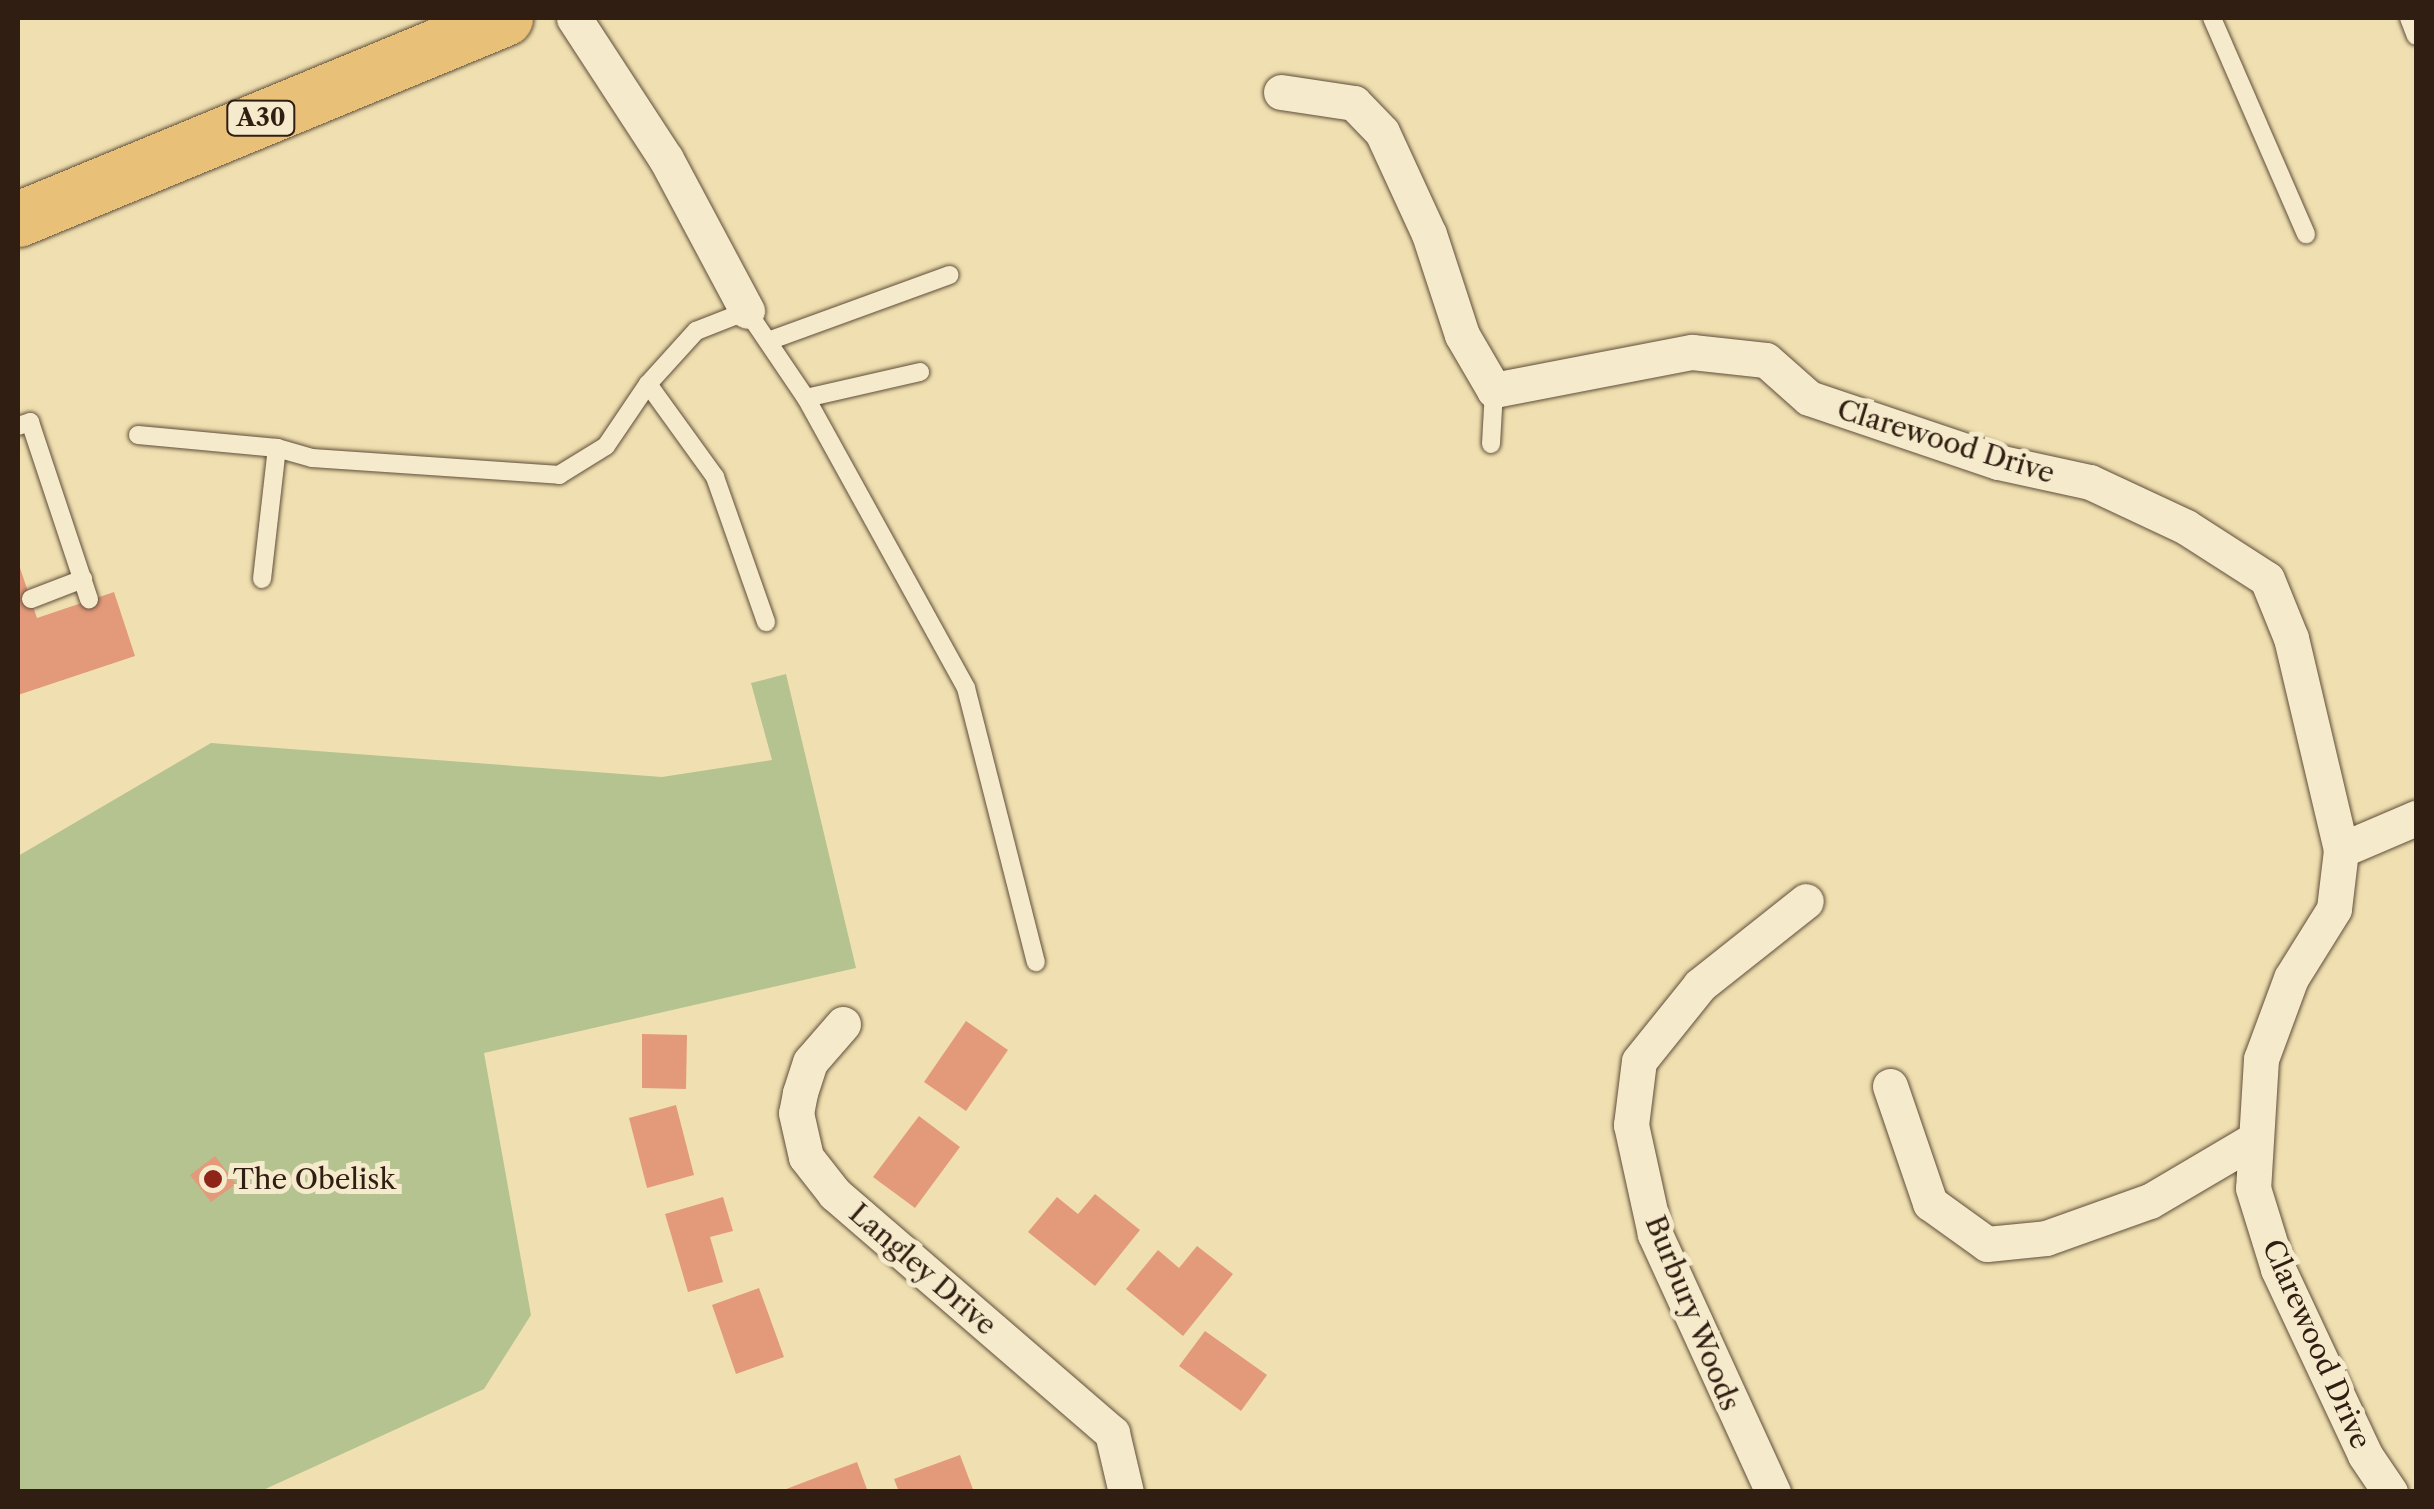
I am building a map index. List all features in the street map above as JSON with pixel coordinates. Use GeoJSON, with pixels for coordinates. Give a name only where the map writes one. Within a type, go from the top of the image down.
{"type":"FeatureCollection","features":[{"type":"Feature","properties":{"kind":"main road","name":"A30"},"geometry":{"type":"LineString","coordinates":[[18,219],[490,20]]}},
{"type":"Feature","properties":{"kind":"street"},"geometry":{"type":"LineString","coordinates":[[574,18],[666,159],[747,311]]}},
{"type":"Feature","properties":{"kind":"street"},"geometry":{"type":"LineString","coordinates":[[1281,92],[1354,103],[1382,132],[1429,234],[1462,335],[1494,390]]}},
{"type":"Feature","properties":{"kind":"street","name":"Clarewood Drive"},"geometry":{"type":"LineString","coordinates":[[1494,390],[1692,352],[1766,360],[1809,398],[1998,462],[2090,482],[2186,526],[2266,579],[2291,638],[2341,850],[2334,909],[2291,978],[2261,1058],[2252,1141],[2253,1188],[2278,1268],[2365,1455],[2390,1492]]}},
{"type":"Feature","properties":{"kind":"street"},"geometry":{"type":"LineString","coordinates":[[2341,850],[2416,818]]}},
{"type":"Feature","properties":{"kind":"street","name":"Burbury Woods"},"geometry":{"type":"LineString","coordinates":[[1773,1492],[1655,1234],[1631,1124],[1639,1061],[1700,985],[1806,901]]}},
{"type":"Feature","properties":{"kind":"street","name":"Langley Drive"},"geometry":{"type":"LineString","coordinates":[[843,1024],[810,1062],[800,1093],[796,1113],[806,1157],[835,1194],[1112,1433],[1126,1492]]}},
{"type":"Feature","properties":{"kind":"street"},"geometry":{"type":"LineString","coordinates":[[1890,1086],[1930,1203],[1987,1244],[2046,1238],[2150,1201],[2252,1141]]}},
{"type":"Feature","properties":{"kind":"lane"},"geometry":{"type":"LineString","coordinates":[[2212,18],[2306,234]]}},
{"type":"Feature","properties":{"kind":"lane"},"geometry":{"type":"LineString","coordinates":[[2408,18],[2416,36]]}},
{"type":"Feature","properties":{"kind":"lane"},"geometry":{"type":"LineString","coordinates":[[771,340],[950,275]]}},
{"type":"Feature","properties":{"kind":"lane"},"geometry":{"type":"LineString","coordinates":[[138,434],[277,448],[312,458],[559,475],[606,446],[648,384],[696,332],[747,311],[771,340],[806,398],[966,688],[1036,962]]}},
{"type":"Feature","properties":{"kind":"lane"},"geometry":{"type":"LineString","coordinates":[[806,398],[920,372]]}},
{"type":"Feature","properties":{"kind":"lane"},"geometry":{"type":"LineString","coordinates":[[648,384],[716,477],[766,622]]}},
{"type":"Feature","properties":{"kind":"lane"},"geometry":{"type":"LineString","coordinates":[[1492,444],[1494,390]]}},
{"type":"Feature","properties":{"kind":"lane"},"geometry":{"type":"LineString","coordinates":[[18,426],[30,422],[89,598]]}},
{"type":"Feature","properties":{"kind":"lane"},"geometry":{"type":"LineString","coordinates":[[262,579],[277,448]]}},
{"type":"Feature","properties":{"kind":"lane"},"geometry":{"type":"LineString","coordinates":[[30,599],[82,579]]}},
{"type":"Feature","properties":{"kind":"green space"},"geometry":{"type":"Polygon","coordinates":[[[786,674],[856,968],[484,1053],[531,1315],[484,1389],[261,1491],[18,1492],[18,856],[211,743],[662,777],[772,760],[751,683],[786,674]]]}},
{"type":"Feature","properties":{"kind":"building"},"geometry":{"type":"Polygon","coordinates":[[[18,562],[37,618],[114,592],[135,656],[18,695],[18,562]]]}},
{"type":"Feature","properties":{"kind":"building"},"geometry":{"type":"Polygon","coordinates":[[[966,1021],[1008,1050],[966,1111],[924,1082],[966,1021]]]}},
{"type":"Feature","properties":{"kind":"building"},"geometry":{"type":"Polygon","coordinates":[[[642,1034],[687,1035],[686,1089],[642,1088],[642,1034]]]}},
{"type":"Feature","properties":{"kind":"building"},"geometry":{"type":"Polygon","coordinates":[[[676,1105],[694,1175],[647,1188],[629,1118],[676,1105]]]}},
{"type":"Feature","properties":{"kind":"building"},"geometry":{"type":"Polygon","coordinates":[[[919,1116],[960,1147],[915,1208],[873,1177],[919,1116]]]}},
{"type":"Feature","properties":{"kind":"building","name":"The Obelisk"},"geometry":{"type":"Polygon","coordinates":[[[215,1156],[236,1184],[211,1202],[190,1175],[215,1156]]]}},
{"type":"Feature","properties":{"kind":"building"},"geometry":{"type":"Polygon","coordinates":[[[1095,1194],[1140,1230],[1095,1286],[1028,1232],[1057,1197],[1078,1214],[1095,1194]]]}},
{"type":"Feature","properties":{"kind":"building"},"geometry":{"type":"Polygon","coordinates":[[[723,1197],[733,1231],[710,1237],[723,1282],[688,1292],[665,1214],[723,1197]]]}},
{"type":"Feature","properties":{"kind":"building"},"geometry":{"type":"Polygon","coordinates":[[[1197,1246],[1233,1274],[1183,1336],[1126,1289],[1158,1250],[1179,1268],[1197,1246]]]}},
{"type":"Feature","properties":{"kind":"building"},"geometry":{"type":"Polygon","coordinates":[[[759,1288],[784,1357],[736,1374],[712,1305],[759,1288]]]}},
{"type":"Feature","properties":{"kind":"building"},"geometry":{"type":"Polygon","coordinates":[[[1205,1331],[1267,1375],[1241,1411],[1179,1366],[1205,1331]]]}},
{"type":"Feature","properties":{"kind":"building"},"geometry":{"type":"Polygon","coordinates":[[[960,1455],[974,1492],[899,1492],[894,1479],[960,1455]]]}},
{"type":"Feature","properties":{"kind":"building"},"geometry":{"type":"Polygon","coordinates":[[[857,1462],[868,1492],[781,1492],[781,1491],[857,1462]]]}},
{"type":"Feature","properties":{"kind":"place","name":"The Obelisk"},"geometry":{"type":"Point","coordinates":[213,1179]}}]}
